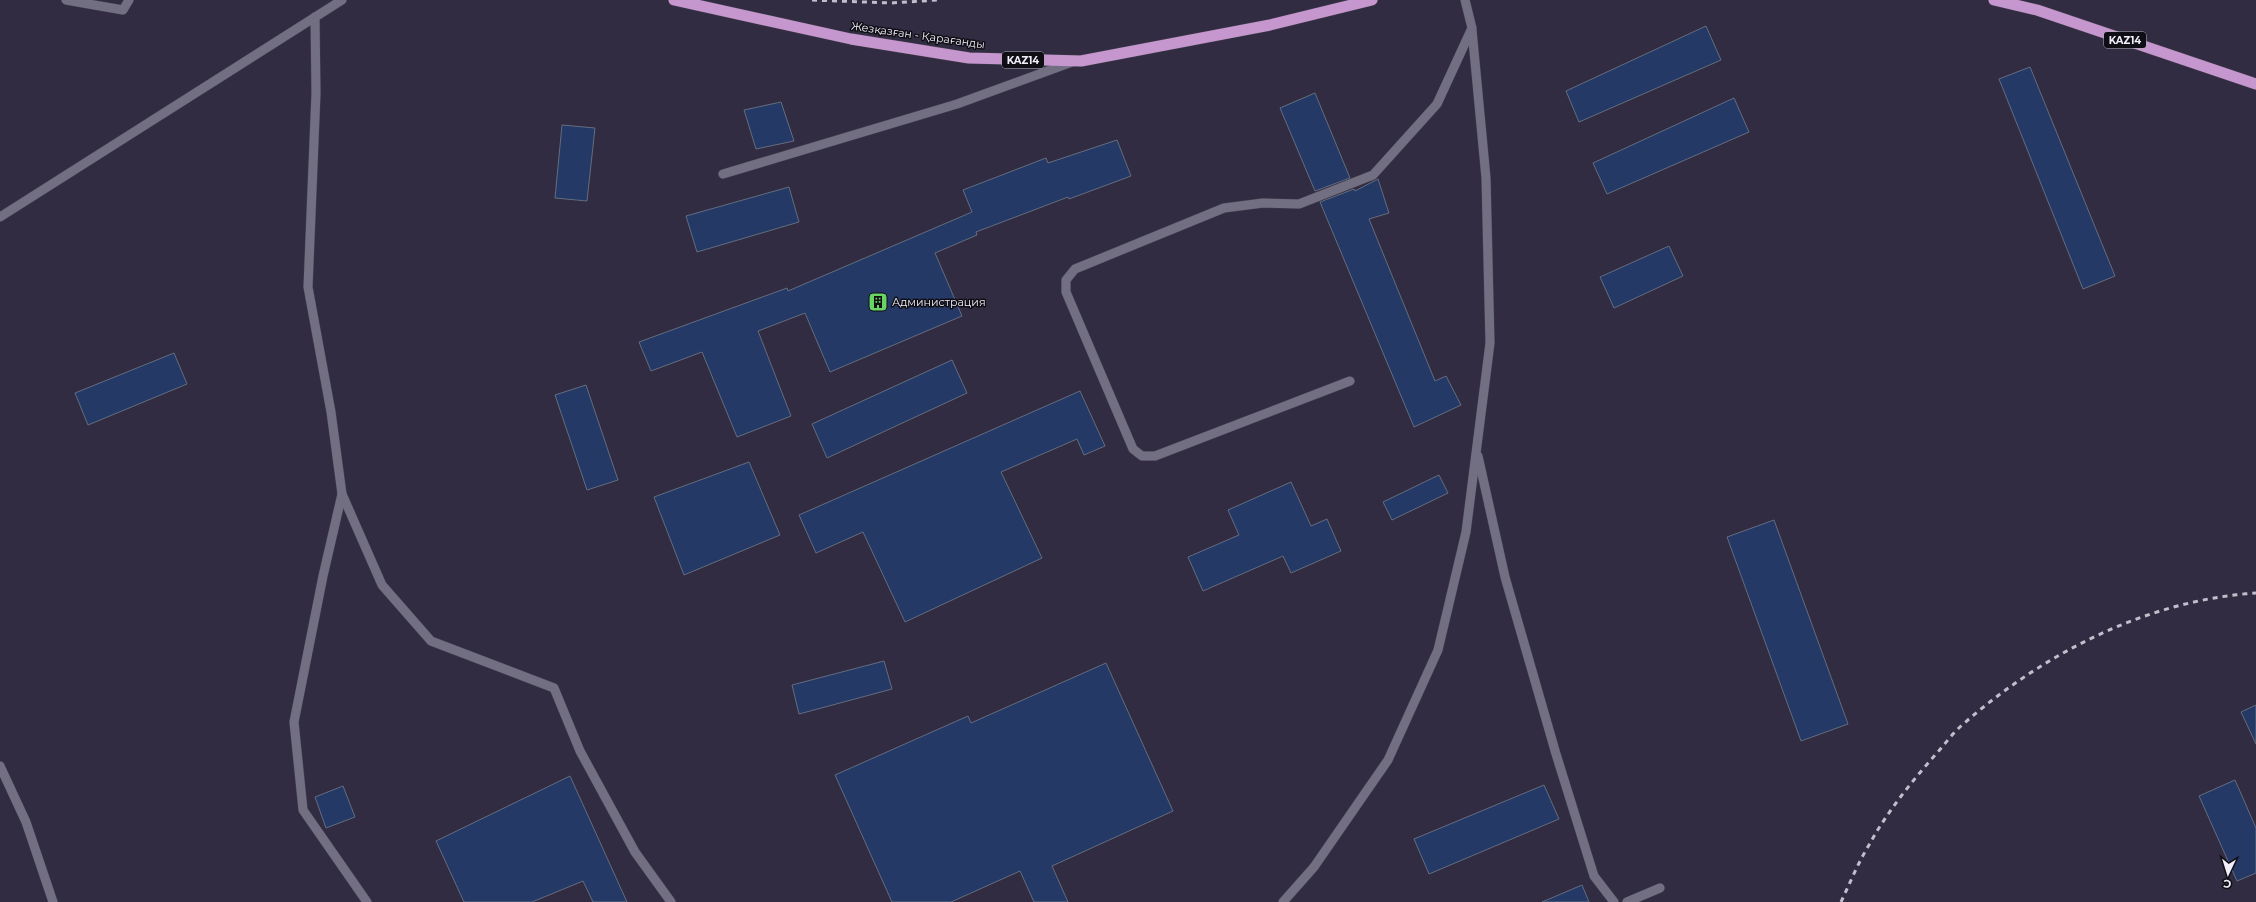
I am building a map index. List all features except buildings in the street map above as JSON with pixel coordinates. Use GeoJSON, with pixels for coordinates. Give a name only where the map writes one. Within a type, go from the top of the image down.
{"type":"FeatureCollection","features":[{"type":"Feature","properties":{"kind":"highway","name":"Жезқазған - Қарағанды"},"geometry":{"type":"LineString","coordinates":[[674,0],[851,39],[969,58],[1073,61],[1088,60],[1270,25],[1372,0]]}},
{"type":"Feature","properties":{"kind":"highway","name":"KAZ14"},"geometry":{"type":"LineString","coordinates":[[1994,0],[2037,10],[2256,84]]}},
{"type":"Feature","properties":{"kind":"lane"},"geometry":{"type":"LineString","coordinates":[[66,0],[123,10],[129,0]]}},
{"type":"Feature","properties":{"kind":"lane"},"geometry":{"type":"LineString","coordinates":[[0,217],[342,0]]}},
{"type":"Feature","properties":{"kind":"lane"},"geometry":{"type":"LineString","coordinates":[[1284,902],[1314,868],[1388,760],[1438,650],[1466,532],[1490,343],[1486,178],[1472,28],[1465,0]]}},
{"type":"Feature","properties":{"kind":"lane"},"geometry":{"type":"LineString","coordinates":[[315,17],[316,93],[308,287],[331,412],[342,494],[382,585],[431,641],[554,688],[580,751],[635,852],[671,902]]}},
{"type":"Feature","properties":{"kind":"lane"},"geometry":{"type":"LineString","coordinates":[[1350,381],[1155,456],[1142,456],[1133,449],[1114,406],[1066,292],[1066,280],[1075,269],[1224,208],[1263,204],[1299,204],[1373,175],[1437,104],[1472,28]]}},
{"type":"Feature","properties":{"kind":"lane"},"geometry":{"type":"LineString","coordinates":[[723,174],[957,104],[1073,61]]}},
{"type":"Feature","properties":{"kind":"lane"},"geometry":{"type":"LineString","coordinates":[[1477,449],[1504,577],[1556,754],[1594,876],[1614,902]]}},
{"type":"Feature","properties":{"kind":"lane"},"geometry":{"type":"LineString","coordinates":[[342,494],[323,576],[294,722],[303,810],[367,902]]}},
{"type":"Feature","properties":{"kind":"lane"},"geometry":{"type":"LineString","coordinates":[[0,766],[26,822],[53,902]]}},
{"type":"Feature","properties":{"kind":"lane"},"geometry":{"type":"LineString","coordinates":[[1627,902],[1660,888]]}},
{"type":"Feature","properties":{"kind":"shaded area"},"geometry":{"type":"Polygon","coordinates":[[[0,0],[2256,0],[2256,902],[0,902],[0,0]]]}},
{"type":"Feature","properties":{"kind":"railway"},"geometry":{"type":"LineString","coordinates":[[812,0],[891,3],[937,0]]}},
{"type":"Feature","properties":{"kind":"railway"},"geometry":{"type":"LineString","coordinates":[[1841,902],[1865,852],[1900,797],[1955,732],[1992,700],[2061,654],[2098,635],[2136,619],[2175,607],[2215,598],[2256,593]]}},
{"type":"Feature","properties":{"kind":"place","name":"Администрация"},"geometry":{"type":"Point","coordinates":[878,302]}}]}
